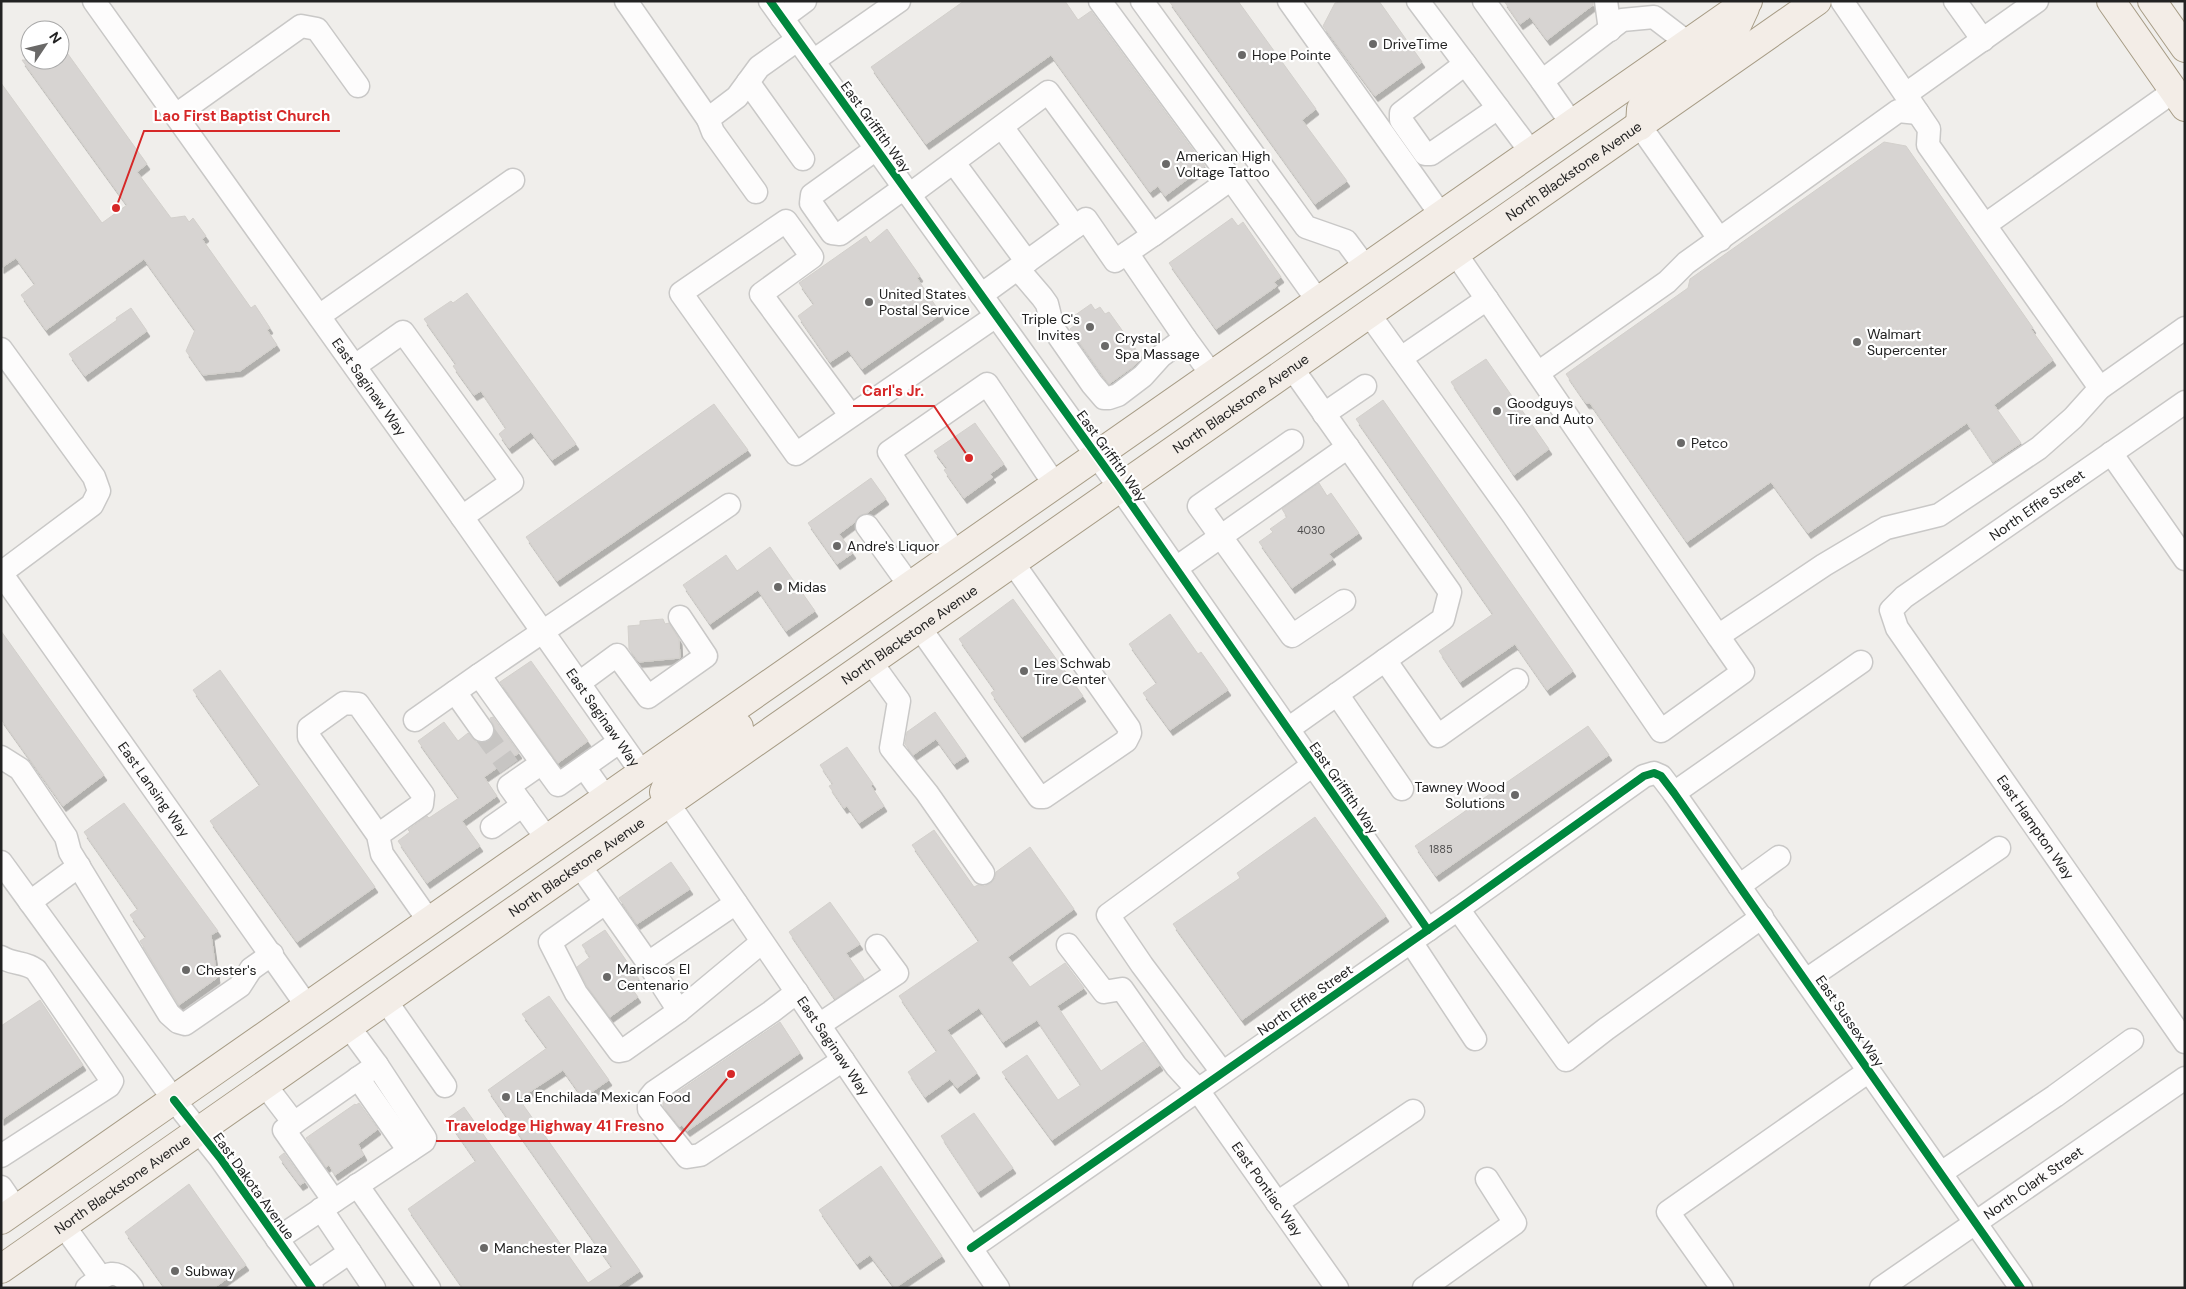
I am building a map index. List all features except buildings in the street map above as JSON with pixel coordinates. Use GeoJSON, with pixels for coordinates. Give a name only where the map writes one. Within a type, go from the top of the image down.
{"type":"FeatureCollection","features":[{"type":"Feature","properties":{"kind":"main road"},"geometry":{"type":"LineString","coordinates":[[1640,126],[1641,109],[1648,96],[1723,44],[1738,23],[1747,1]]}},
{"type":"Feature","properties":{"kind":"main road"},"geometry":{"type":"LineString","coordinates":[[9,1215],[1747,1]]}},
{"type":"Feature","properties":{"kind":"main road","name":"North Blackstone Avenue"},"geometry":{"type":"LineString","coordinates":[[1,1269],[1817,1]]}},
{"type":"Feature","properties":{"kind":"main road"},"geometry":{"type":"LineString","coordinates":[[2111,1],[2181,96]]}},
{"type":"Feature","properties":{"kind":"main road"},"geometry":{"type":"LineString","coordinates":[[2152,1],[2185,48]]}},
{"type":"Feature","properties":{"kind":"main road"},"geometry":{"type":"LineString","coordinates":[[668,804],[664,792],[669,780],[744,723],[768,685]]}},
{"type":"Feature","properties":{"kind":"main road"},"geometry":{"type":"LineString","coordinates":[[580,866],[582,851],[588,838],[632,807],[644,794],[647,784],[642,773]]}},
{"type":"Feature","properties":{"kind":"street","name":"East Saginaw Way"},"geometry":{"type":"LineString","coordinates":[[94,1],[355,366],[642,773]]}},
{"type":"Feature","properties":{"kind":"street"},"geometry":{"type":"LineString","coordinates":[[626,1],[708,119],[713,132],[756,192]]}},
{"type":"Feature","properties":{"kind":"street"},"geometry":{"type":"LineString","coordinates":[[776,10],[805,1]]}},
{"type":"Feature","properties":{"kind":"street"},"geometry":{"type":"LineString","coordinates":[[813,62],[899,1]]}},
{"type":"Feature","properties":{"kind":"street"},"geometry":{"type":"LineString","coordinates":[[1100,1],[1318,301]]}},
{"type":"Feature","properties":{"kind":"street"},"geometry":{"type":"LineString","coordinates":[[1142,1],[1306,227],[1346,241],[1366,268]]}},
{"type":"Feature","properties":{"kind":"street"},"geometry":{"type":"LineString","coordinates":[[1289,1],[1441,215]]}},
{"type":"Feature","properties":{"kind":"street"},"geometry":{"type":"LineString","coordinates":[[1418,1],[1531,152]]}},
{"type":"Feature","properties":{"kind":"street"},"geometry":{"type":"LineString","coordinates":[[1484,1],[1572,124]]}},
{"type":"Feature","properties":{"kind":"street"},"geometry":{"type":"LineString","coordinates":[[1606,1],[1610,30]]}},
{"type":"Feature","properties":{"kind":"street"},"geometry":{"type":"LineString","coordinates":[[1842,1],[1929,129],[1928,145],[2100,388]]}},
{"type":"Feature","properties":{"kind":"street"},"geometry":{"type":"LineString","coordinates":[[1955,1],[1983,40]]}},
{"type":"Feature","properties":{"kind":"street"},"geometry":{"type":"LineString","coordinates":[[1906,94],[2037,1]]}},
{"type":"Feature","properties":{"kind":"street","name":"East Griffith Way"},"geometry":{"type":"LineString","coordinates":[[776,10],[1120,488],[1313,765],[1419,936],[1475,1039]]}},
{"type":"Feature","properties":{"kind":"street"},"geometry":{"type":"LineString","coordinates":[[1542,81],[1622,20],[1654,17],[1688,43]]}},
{"type":"Feature","properties":{"kind":"street"},"geometry":{"type":"LineString","coordinates":[[176,115],[301,26],[317,29],[358,86]]}},
{"type":"Feature","properties":{"kind":"street"},"geometry":{"type":"LineString","coordinates":[[708,119],[737,97],[759,67],[797,40]]}},
{"type":"Feature","properties":{"kind":"street"},"geometry":{"type":"LineString","coordinates":[[1465,64],[1401,113],[1401,120],[1425,154],[1431,154],[1498,108]]}},
{"type":"Feature","properties":{"kind":"street"},"geometry":{"type":"LineString","coordinates":[[748,82],[803,160]]}},
{"type":"Feature","properties":{"kind":"street"},"geometry":{"type":"LineString","coordinates":[[876,149],[812,195],[811,203],[832,233],[840,234],[954,163],[1048,92],[1153,234]]}},
{"type":"Feature","properties":{"kind":"street"},"geometry":{"type":"LineString","coordinates":[[1985,225],[2181,96]]}},
{"type":"Feature","properties":{"kind":"street"},"geometry":{"type":"LineString","coordinates":[[1538,373],[1667,282],[1686,263],[1898,111],[1918,113]]}},
{"type":"Feature","properties":{"kind":"street"},"geometry":{"type":"LineString","coordinates":[[1640,126],[1720,240]]}},
{"type":"Feature","properties":{"kind":"street"},"geometry":{"type":"LineString","coordinates":[[1002,127],[1074,227]]}},
{"type":"Feature","properties":{"kind":"street"},"geometry":{"type":"LineString","coordinates":[[954,163],[1047,304],[1053,328],[1104,398],[1118,395],[1143,376],[1161,356],[1185,338]]}},
{"type":"Feature","properties":{"kind":"street"},"geometry":{"type":"LineString","coordinates":[[981,295],[1086,219],[1116,261],[1230,179]]}},
{"type":"Feature","properties":{"kind":"street"},"geometry":{"type":"LineString","coordinates":[[319,316],[513,180]]}},
{"type":"Feature","properties":{"kind":"street"},"geometry":{"type":"LineString","coordinates":[[851,416],[761,294],[812,256],[786,221],[681,293],[796,454],[996,316]]}},
{"type":"Feature","properties":{"kind":"street"},"geometry":{"type":"LineString","coordinates":[[1126,253],[1212,375]]}},
{"type":"Feature","properties":{"kind":"street"},"geometry":{"type":"LineString","coordinates":[[1369,314],[1513,515],[1661,731],[1744,672],[1456,254]]}},
{"type":"Feature","properties":{"kind":"street"},"geometry":{"type":"LineString","coordinates":[[1401,358],[1488,299]]}},
{"type":"Feature","properties":{"kind":"street"},"geometry":{"type":"LineString","coordinates":[[1718,636],[1824,565],[1886,528],[1939,515],[2039,448],[2074,418],[2100,388],[2185,328]]}},
{"type":"Feature","properties":{"kind":"street"},"geometry":{"type":"LineString","coordinates":[[355,366],[403,332],[512,482],[462,517]]}},
{"type":"Feature","properties":{"kind":"street"},"geometry":{"type":"LineString","coordinates":[[1,349],[94,477],[99,491],[92,505],[1,573]]}},
{"type":"Feature","properties":{"kind":"street"},"geometry":{"type":"LineString","coordinates":[[1288,729],[1443,619],[1450,592],[1292,368]]}},
{"type":"Feature","properties":{"kind":"street"},"geometry":{"type":"LineString","coordinates":[[956,554],[889,452],[987,384],[1055,485]]}},
{"type":"Feature","properties":{"kind":"street"},"geometry":{"type":"LineString","coordinates":[[1324,414],[1365,386]]}},
{"type":"Feature","properties":{"kind":"street","name":"North Effie Street"},"geometry":{"type":"LineString","coordinates":[[1891,610],[1904,597],[2185,402]]}},
{"type":"Feature","properties":{"kind":"street"},"geometry":{"type":"LineString","coordinates":[[1292,441],[1199,506],[1292,636],[1344,601]]}},
{"type":"Feature","properties":{"kind":"street"},"geometry":{"type":"LineString","coordinates":[[1176,568],[1348,447]]}},
{"type":"Feature","properties":{"kind":"street"},"geometry":{"type":"LineString","coordinates":[[2111,454],[2185,559]]}},
{"type":"Feature","properties":{"kind":"street"},"geometry":{"type":"LineString","coordinates":[[415,720],[729,505]]}},
{"type":"Feature","properties":{"kind":"street"},"geometry":{"type":"LineString","coordinates":[[867,526],[910,586]]}},
{"type":"Feature","properties":{"kind":"street"},"geometry":{"type":"LineString","coordinates":[[920,628],[1033,792],[1039,797],[1044,797],[1126,741],[1130,734],[1129,728],[1013,563]]}},
{"type":"Feature","properties":{"kind":"street","name":"East Lansing Way"},"geometry":{"type":"LineString","coordinates":[[1,573],[307,1006]]}},
{"type":"Feature","properties":{"kind":"street","name":"East Hampton Way"},"geometry":{"type":"LineString","coordinates":[[1891,610],[1897,628],[2185,1042]]}},
{"type":"Feature","properties":{"kind":"street"},"geometry":{"type":"LineString","coordinates":[[579,683],[617,655],[648,697],[706,656],[680,617]]}},
{"type":"Feature","properties":{"kind":"street"},"geometry":{"type":"LineString","coordinates":[[1385,660],[1438,736],[1517,680]]}},
{"type":"Feature","properties":{"kind":"street"},"geometry":{"type":"LineString","coordinates":[[871,662],[899,700],[891,748],[927,793],[983,873]]}},
{"type":"Feature","properties":{"kind":"street"},"geometry":{"type":"LineString","coordinates":[[1674,793],[1861,662]]}},
{"type":"Feature","properties":{"kind":"street"},"geometry":{"type":"LineString","coordinates":[[479,675],[558,785],[619,742]]}},
{"type":"Feature","properties":{"kind":"street"},"geometry":{"type":"LineString","coordinates":[[455,692],[482,730]]}},
{"type":"Feature","properties":{"kind":"street"},"geometry":{"type":"LineString","coordinates":[[1337,694],[1402,789]]}},
{"type":"Feature","properties":{"kind":"street"},"geometry":{"type":"LineString","coordinates":[[378,835],[422,804],[424,795],[358,704],[344,702],[309,728],[309,737],[378,835],[382,854],[429,921]]}},
{"type":"Feature","properties":{"kind":"street"},"geometry":{"type":"LineString","coordinates":[[1,757],[20,769],[66,837],[70,852],[170,1014],[178,1022],[186,1024],[240,986],[251,969],[272,954]]}},
{"type":"Feature","properties":{"kind":"street"},"geometry":{"type":"LineString","coordinates":[[542,763],[514,773],[509,786],[547,839]]}},
{"type":"Feature","properties":{"kind":"street"},"geometry":{"type":"LineString","coordinates":[[1222,1072],[1142,965],[1108,914],[1313,765]]}},
{"type":"Feature","properties":{"kind":"street"},"geometry":{"type":"LineString","coordinates":[[584,767],[606,798]]}},
{"type":"Feature","properties":{"kind":"street","name":"North Effie Street"},"geometry":{"type":"LineString","coordinates":[[971,1248],[1458,909],[1644,776],[1654,773]]}},
{"type":"Feature","properties":{"kind":"street","name":"East Sussex Way"},"geometry":{"type":"LineString","coordinates":[[1654,773],[1662,776],[2021,1288]]}},
{"type":"Feature","properties":{"kind":"street","name":"East Saginaw Way"},"geometry":{"type":"LineString","coordinates":[[668,804],[998,1288]]}},
{"type":"Feature","properties":{"kind":"street"},"geometry":{"type":"LineString","coordinates":[[492,828],[523,805]]}},
{"type":"Feature","properties":{"kind":"street"},"geometry":{"type":"LineString","coordinates":[[1806,980],[1999,848]]}},
{"type":"Feature","properties":{"kind":"street"},"geometry":{"type":"LineString","coordinates":[[1739,886],[1779,857]]}},
{"type":"Feature","properties":{"kind":"street","name":"East Dakota Avenue"},"geometry":{"type":"LineString","coordinates":[[1,862],[310,1285]]}},
{"type":"Feature","properties":{"kind":"street"},"geometry":{"type":"LineString","coordinates":[[30,902],[79,866]]}},
{"type":"Feature","properties":{"kind":"street"},"geometry":{"type":"LineString","coordinates":[[580,866],[679,1011]]}},
{"type":"Feature","properties":{"kind":"street"},"geometry":{"type":"LineString","coordinates":[[605,903],[550,942],[576,993],[619,1051],[624,1050],[679,1011],[762,942]]}},
{"type":"Feature","properties":{"kind":"street"},"geometry":{"type":"LineString","coordinates":[[648,963],[736,903]]}},
{"type":"Feature","properties":{"kind":"street"},"geometry":{"type":"LineString","coordinates":[[1458,909],[1566,1060],[1762,917]]}},
{"type":"Feature","properties":{"kind":"street","name":"East Pontiac Way"},"geometry":{"type":"LineString","coordinates":[[1068,945],[1104,992],[1122,989],[1176,1066],[1197,1089],[1337,1288]]}},
{"type":"Feature","properties":{"kind":"street"},"geometry":{"type":"LineString","coordinates":[[819,1026],[897,973],[878,946]]}},
{"type":"Feature","properties":{"kind":"street"},"geometry":{"type":"LineString","coordinates":[[1,1156],[109,1086],[112,1081],[111,1076],[36,970],[27,964],[6,960]]}},
{"type":"Feature","properties":{"kind":"street"},"geometry":{"type":"LineString","coordinates":[[797,992],[654,1092],[649,1098],[649,1110],[686,1157],[700,1155],[843,1060]]}},
{"type":"Feature","properties":{"kind":"street"},"geometry":{"type":"LineString","coordinates":[[386,1001],[445,1086]]}},
{"type":"Feature","properties":{"kind":"street"},"geometry":{"type":"LineString","coordinates":[[277,1239],[426,1138],[349,1027]]}},
{"type":"Feature","properties":{"kind":"street"},"geometry":{"type":"LineString","coordinates":[[1941,1173],[2055,1096],[2132,1040]]}},
{"type":"Feature","properties":{"kind":"street"},"geometry":{"type":"LineString","coordinates":[[374,1288],[350,1252],[327,1205],[284,1130],[376,1065]]}},
{"type":"Feature","properties":{"kind":"street"},"geometry":{"type":"LineString","coordinates":[[1722,1288],[1668,1212],[1869,1071]]}},
{"type":"Feature","properties":{"kind":"street"},"geometry":{"type":"LineString","coordinates":[[358,1078],[409,1151]]}},
{"type":"Feature","properties":{"kind":"street","name":"North Clark Street"},"geometry":{"type":"LineString","coordinates":[[1881,1288],[2185,1078]]}},
{"type":"Feature","properties":{"kind":"street"},"geometry":{"type":"LineString","coordinates":[[265,1085],[294,1123]]}},
{"type":"Feature","properties":{"kind":"street"},"geometry":{"type":"LineString","coordinates":[[1277,1203],[1413,1111]]}},
{"type":"Feature","properties":{"kind":"street"},"geometry":{"type":"LineString","coordinates":[[1424,1288],[1515,1223],[1487,1179]]}},
{"type":"Feature","properties":{"kind":"street"},"geometry":{"type":"LineString","coordinates":[[357,1185],[429,1288]]}},
{"type":"Feature","properties":{"kind":"street"},"geometry":{"type":"LineString","coordinates":[[1,1187],[9,1215]]}},
{"type":"Feature","properties":{"kind":"street"},"geometry":{"type":"LineString","coordinates":[[64,1226],[94,1283],[108,1274],[117,1273],[126,1278],[132,1288]]}},
{"type":"Feature","properties":{"kind":"street"},"geometry":{"type":"LineString","coordinates":[[310,1285],[350,1252]]}},
{"type":"Feature","properties":{"kind":"tunnel"},"geometry":{"type":"LineString","coordinates":[[482,730],[509,767]]}},
{"type":"Feature","properties":{"kind":"cycle path"},"geometry":{"type":"LineString","coordinates":[[770,1],[1120,488],[1428,930]]}},
{"type":"Feature","properties":{"kind":"cycle path"},"geometry":{"type":"LineString","coordinates":[[971,1248],[1458,909],[1644,776],[1654,773],[1661,776],[1674,793],[2021,1288]]}},
{"type":"Feature","properties":{"kind":"cycle path"},"geometry":{"type":"LineString","coordinates":[[174,1100],[220,1158],[312,1288]]}},
{"type":"Feature","properties":{"kind":"place","name":"DriveTime"},"geometry":{"type":"Point","coordinates":[1373,44]}},
{"type":"Feature","properties":{"kind":"place","name":"Hope Pointe"},"geometry":{"type":"Point","coordinates":[1242,55]}},
{"type":"Feature","properties":{"kind":"place","name":"American High Voltage Tattoo"},"geometry":{"type":"Point","coordinates":[1166,164]}},
{"type":"Feature","properties":{"kind":"place","name":"Lao First Baptist Church"},"geometry":{"type":"Point","coordinates":[116,208]}},
{"type":"Feature","properties":{"kind":"place","name":"United States Postal Service"},"geometry":{"type":"Point","coordinates":[869,302]}},
{"type":"Feature","properties":{"kind":"place","name":"Triple C's Invites"},"geometry":{"type":"Point","coordinates":[1090,327]}},
{"type":"Feature","properties":{"kind":"place","name":"Walmart Supercenter"},"geometry":{"type":"Point","coordinates":[1857,342]}},
{"type":"Feature","properties":{"kind":"place","name":"Crystal Spa Massage"},"geometry":{"type":"Point","coordinates":[1105,346]}},
{"type":"Feature","properties":{"kind":"place","name":"Goodguys Tire and Auto"},"geometry":{"type":"Point","coordinates":[1497,411]}},
{"type":"Feature","properties":{"kind":"place","name":"Petco"},"geometry":{"type":"Point","coordinates":[1681,443]}},
{"type":"Feature","properties":{"kind":"place","name":"Carl's Jr."},"geometry":{"type":"Point","coordinates":[969,458]}},
{"type":"Feature","properties":{"kind":"place","name":"Andre's Liquor"},"geometry":{"type":"Point","coordinates":[837,546]}},
{"type":"Feature","properties":{"kind":"place","name":"Midas"},"geometry":{"type":"Point","coordinates":[778,587]}},
{"type":"Feature","properties":{"kind":"place","name":"Les Schwab Tire Center"},"geometry":{"type":"Point","coordinates":[1024,671]}},
{"type":"Feature","properties":{"kind":"place","name":"Tawney Wood Solutions"},"geometry":{"type":"Point","coordinates":[1515,795]}},
{"type":"Feature","properties":{"kind":"place","name":"Chester's"},"geometry":{"type":"Point","coordinates":[186,970]}},
{"type":"Feature","properties":{"kind":"place","name":"Mariscos El Centenario"},"geometry":{"type":"Point","coordinates":[607,977]}},
{"type":"Feature","properties":{"kind":"place","name":"Travelodge Highway 41 Fresno"},"geometry":{"type":"Point","coordinates":[731,1074]}},
{"type":"Feature","properties":{"kind":"place","name":"La Enchilada Mexican Food"},"geometry":{"type":"Point","coordinates":[506,1097]}},
{"type":"Feature","properties":{"kind":"place","name":"Manchester Plaza"},"geometry":{"type":"Point","coordinates":[484,1248]}},
{"type":"Feature","properties":{"kind":"place","name":"Subway"},"geometry":{"type":"Point","coordinates":[175,1271]}}]}
